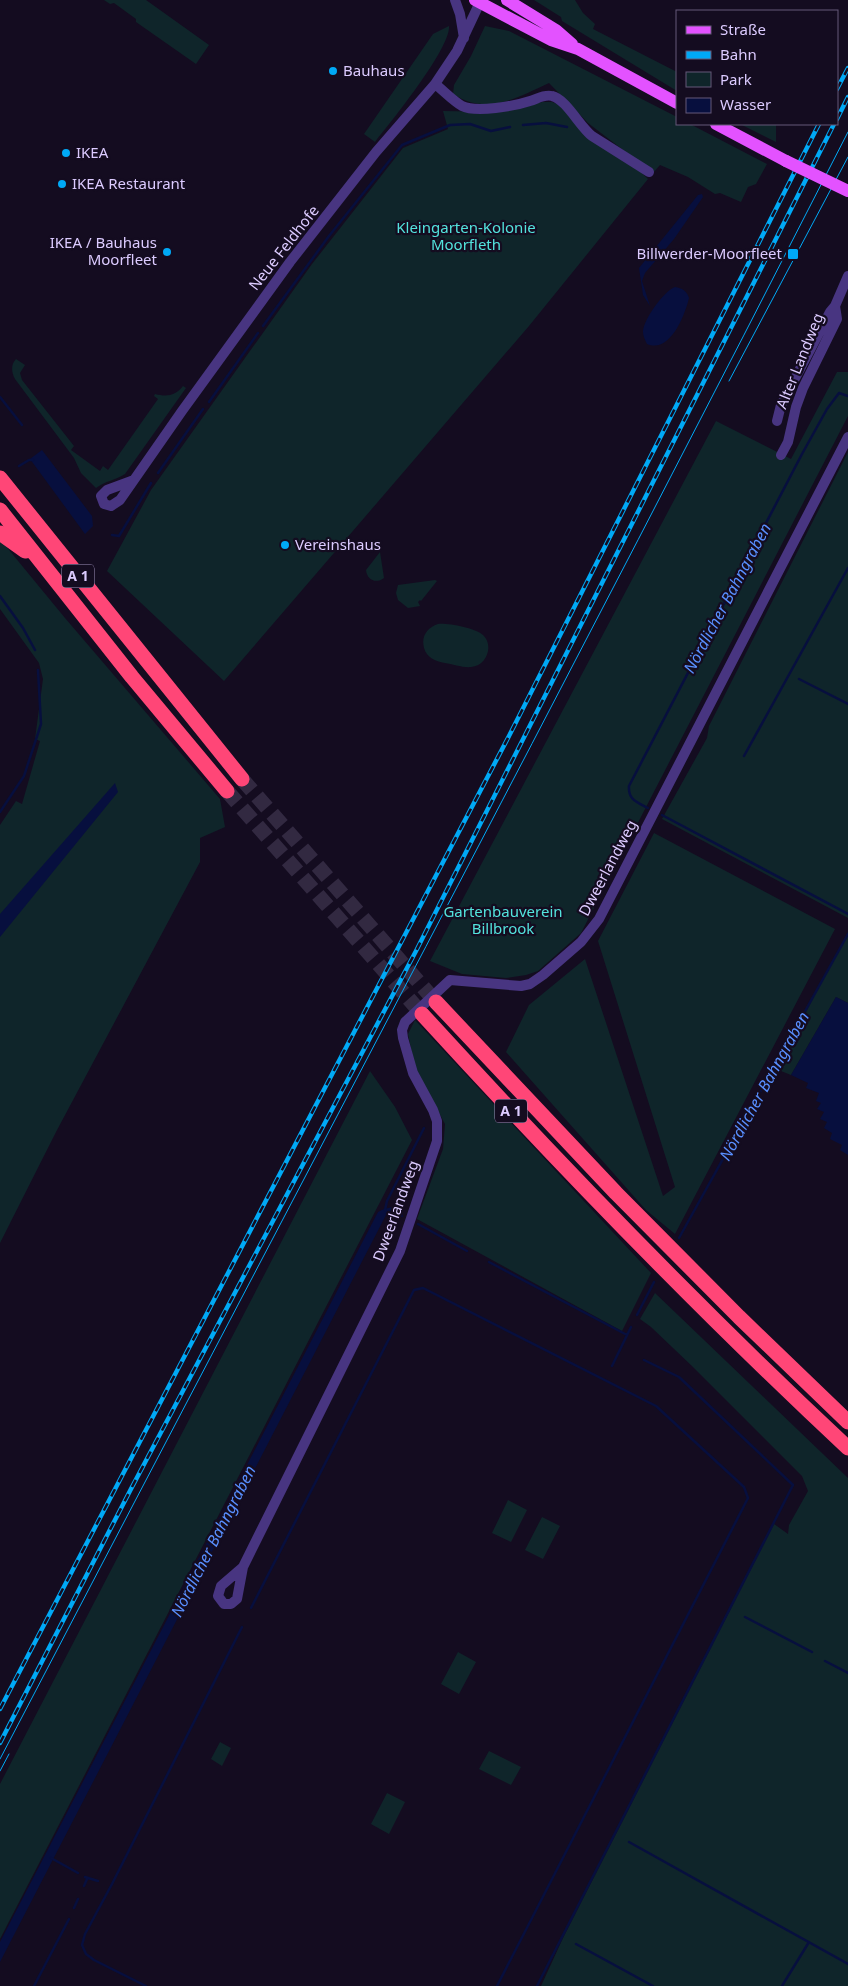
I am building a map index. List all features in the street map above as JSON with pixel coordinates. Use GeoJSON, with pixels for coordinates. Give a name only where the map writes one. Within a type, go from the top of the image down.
{"type":"FeatureCollection","features":[{"type":"Feature","properties":{"kind":"highway","name":"A 1"},"geometry":{"type":"LineString","coordinates":[[0,478],[242,779]]}},
{"type":"Feature","properties":{"kind":"highway","name":"A 1"},"geometry":{"type":"LineString","coordinates":[[0,510],[132,677],[227,791]]}},
{"type":"Feature","properties":{"kind":"highway"},"geometry":{"type":"LineString","coordinates":[[0,533],[40,562]]}},
{"type":"Feature","properties":{"kind":"highway","name":"A 1"},"geometry":{"type":"LineString","coordinates":[[436,1002],[616,1193],[739,1318],[848,1422]]}},
{"type":"Feature","properties":{"kind":"highway","name":"A 1"},"geometry":{"type":"LineString","coordinates":[[422,1014],[601,1207],[776,1381],[848,1448]]}},
{"type":"Feature","properties":{"kind":"main road"},"geometry":{"type":"LineString","coordinates":[[507,0],[556,30],[578,49]]}},
{"type":"Feature","properties":{"kind":"main road"},"geometry":{"type":"LineString","coordinates":[[478,1],[551,40],[578,49],[676,102]]}},
{"type":"Feature","properties":{"kind":"main road"},"geometry":{"type":"LineString","coordinates":[[718,125],[848,191]]}},
{"type":"Feature","properties":{"kind":"street"},"geometry":{"type":"LineString","coordinates":[[455,0],[460,14],[464,38]]}},
{"type":"Feature","properties":{"kind":"street","name":"Neue Feldhofe"},"geometry":{"type":"LineString","coordinates":[[134,480],[290,262],[376,152],[436,84],[464,38],[478,1]]}},
{"type":"Feature","properties":{"kind":"street"},"geometry":{"type":"LineString","coordinates":[[436,84],[450,98],[466,107],[502,108],[545,95],[553,96],[562,102],[584,130],[650,172]]}},
{"type":"Feature","properties":{"kind":"street","name":"Alter Landweg"},"geometry":{"type":"LineString","coordinates":[[777,421],[782,405],[830,312],[835,306],[848,276]]}},
{"type":"Feature","properties":{"kind":"street","name":"Alter Landweg"},"geometry":{"type":"LineString","coordinates":[[781,455],[788,442],[796,407],[803,388],[837,319],[835,306]]}},
{"type":"Feature","properties":{"kind":"street","name":"Dweerlandweg"},"geometry":{"type":"LineString","coordinates":[[243,1567],[400,1251],[437,1141],[438,1130],[435,1115],[413,1073],[403,1038],[402,1030],[405,1022],[450,980],[521,986],[530,984],[556,964],[590,932],[658,806],[848,437]]}},
{"type":"Feature","properties":{"kind":"green space"},"geometry":{"type":"Polygon","coordinates":[[[104,0],[146,0],[209,45],[196,64],[136,22],[136,19],[114,3],[110,4],[104,0]]]}},
{"type":"Feature","properties":{"kind":"green space"},"geometry":{"type":"Polygon","coordinates":[[[534,0],[575,0],[583,13],[595,24],[593,29],[676,71],[676,90],[562,21],[561,17],[534,0]]]}},
{"type":"Feature","properties":{"kind":"green space"},"geometry":{"type":"Polygon","coordinates":[[[449,26],[441,51],[431,67],[375,142],[364,134],[433,34],[449,26]]]}},
{"type":"Feature","properties":{"kind":"green space"},"geometry":{"type":"Polygon","coordinates":[[[485,26],[509,31],[676,116],[676,125],[692,125],[767,164],[756,184],[748,187],[741,202],[720,193],[715,194],[688,177],[660,165],[653,173],[588,123],[549,83],[513,99],[490,104],[478,104],[453,94],[454,85],[471,56],[485,26]]]}},
{"type":"Feature","properties":{"kind":"green space","name":"Kleingarten-Kolonie Moorfleth"},"geometry":{"type":"Polygon","coordinates":[[[542,102],[552,102],[560,105],[648,179],[529,326],[224,681],[107,571],[151,490],[312,264],[403,148],[448,129],[443,111],[495,112],[542,102]]]}},
{"type":"Feature","properties":{"kind":"green space"},"geometry":{"type":"Polygon","coordinates":[[[742,125],[776,125],[776,142],[742,125]]]}},
{"type":"Feature","properties":{"kind":"green space"},"geometry":{"type":"Polygon","coordinates":[[[16,359],[25,365],[20,373],[22,380],[74,446],[71,450],[100,471],[103,466],[108,470],[158,399],[154,396],[155,394],[170,395],[177,392],[183,386],[186,388],[125,474],[96,488],[81,473],[74,458],[15,379],[12,368],[16,359]]]}},
{"type":"Feature","properties":{"kind":"green space","name":"Gartenbauverein Billbrook"},"geometry":{"type":"Polygon","coordinates":[[[837,372],[848,372],[848,416],[581,933],[538,971],[526,975],[506,978],[462,974],[430,961],[716,421],[791,459],[837,372]]]}},
{"type":"Feature","properties":{"kind":"green space"},"geometry":{"type":"Polygon","coordinates":[[[848,452],[848,918],[662,819],[707,738],[709,726],[848,452]]]}},
{"type":"Feature","properties":{"kind":"green space"},"geometry":{"type":"Polygon","coordinates":[[[0,539],[220,799],[225,827],[200,838],[200,862],[56,1132],[0,1243],[0,825],[16,801],[22,804],[40,741],[35,739],[43,679],[39,663],[0,609],[0,539]]]}},
{"type":"Feature","properties":{"kind":"green space"},"geometry":{"type":"Polygon","coordinates":[[[380,552],[384,578],[375,581],[370,579],[366,570],[380,552]]]}},
{"type":"Feature","properties":{"kind":"green space"},"geometry":{"type":"Polygon","coordinates":[[[437,581],[421,601],[418,602],[420,606],[408,608],[398,600],[396,593],[398,585],[437,581]]]}},
{"type":"Feature","properties":{"kind":"green space"},"geometry":{"type":"Polygon","coordinates":[[[438,624],[461,626],[479,632],[488,644],[485,659],[477,666],[468,667],[441,662],[429,657],[423,644],[424,636],[428,630],[438,624]]]}},
{"type":"Feature","properties":{"kind":"green space"},"geometry":{"type":"Polygon","coordinates":[[[654,833],[835,929],[675,1234],[646,1210],[506,1052],[529,1005],[585,959],[663,1196],[675,1187],[598,941],[654,833]]]}},
{"type":"Feature","properties":{"kind":"green space"},"geometry":{"type":"Polygon","coordinates":[[[848,932],[848,1003],[836,997],[791,1075],[776,1069],[848,932]]]}},
{"type":"Feature","properties":{"kind":"green space"},"geometry":{"type":"Polygon","coordinates":[[[415,1020],[651,1273],[622,1331],[417,1219],[443,1149],[445,1124],[415,1068],[408,1034],[415,1020]]]}},
{"type":"Feature","properties":{"kind":"green space"},"geometry":{"type":"Polygon","coordinates":[[[370,1071],[395,1107],[412,1140],[0,1939],[0,1784],[370,1071]]]}},
{"type":"Feature","properties":{"kind":"green space"},"geometry":{"type":"Polygon","coordinates":[[[655,1293],[848,1478],[848,1986],[541,1986],[563,1938],[774,1524],[788,1534],[789,1525],[808,1491],[802,1476],[693,1367],[640,1319],[655,1293]]]}},
{"type":"Feature","properties":{"kind":"green space"},"geometry":{"type":"Polygon","coordinates":[[[508,1500],[527,1510],[511,1542],[492,1533],[508,1500]]]}},
{"type":"Feature","properties":{"kind":"green space"},"geometry":{"type":"Polygon","coordinates":[[[542,1517],[560,1526],[543,1559],[525,1550],[542,1517]]]}},
{"type":"Feature","properties":{"kind":"green space"},"geometry":{"type":"Polygon","coordinates":[[[458,1652],[476,1662],[459,1694],[441,1684],[458,1652]]]}},
{"type":"Feature","properties":{"kind":"green space"},"geometry":{"type":"Polygon","coordinates":[[[220,1742],[231,1748],[222,1766],[211,1759],[220,1742]]]}},
{"type":"Feature","properties":{"kind":"green space"},"geometry":{"type":"Polygon","coordinates":[[[489,1751],[521,1767],[511,1785],[479,1769],[489,1751]]]}},
{"type":"Feature","properties":{"kind":"green space"},"geometry":{"type":"Polygon","coordinates":[[[387,1793],[405,1802],[389,1834],[371,1824],[387,1793]]]}},
{"type":"Feature","properties":{"kind":"water"},"geometry":{"type":"Polygon","coordinates":[[[702,194],[703,197],[674,239],[645,273],[642,281],[650,306],[643,295],[639,268],[698,195],[702,194]]]}},
{"type":"Feature","properties":{"kind":"water"},"geometry":{"type":"Polygon","coordinates":[[[675,287],[684,290],[689,298],[680,323],[663,343],[655,346],[647,344],[643,332],[646,320],[665,294],[675,287]]]}},
{"type":"Feature","properties":{"kind":"water"},"geometry":{"type":"Polygon","coordinates":[[[42,450],[92,516],[93,526],[85,534],[30,459],[42,450]]]}},
{"type":"Feature","properties":{"kind":"water"},"geometry":{"type":"Polygon","coordinates":[[[115,783],[118,792],[0,937],[0,914],[115,783]]]}},
{"type":"Feature","properties":{"kind":"water"},"geometry":{"type":"Polygon","coordinates":[[[836,997],[848,1003],[848,1155],[840,1150],[842,1145],[830,1139],[832,1133],[824,1128],[827,1122],[820,1119],[824,1112],[817,1109],[821,1103],[816,1101],[819,1093],[806,1088],[808,1083],[791,1075],[836,997]]]}},
{"type":"Feature","properties":{"kind":"water"},"geometry":{"type":"Polygon","coordinates":[[[393,1207],[402,1212],[403,1217],[397,1217],[392,1213],[386,1215],[0,1962],[0,1942],[378,1212],[393,1207]]]}},
{"type":"Feature","properties":{"kind":"waterway"},"geometry":{"type":"LineString","coordinates":[[523,125],[546,123],[567,127]]}},
{"type":"Feature","properties":{"kind":"waterway"},"geometry":{"type":"LineString","coordinates":[[263,326],[329,236],[402,145],[450,125],[470,124],[491,131],[510,127]]}},
{"type":"Feature","properties":{"kind":"waterway"},"geometry":{"type":"LineString","coordinates":[[209,402],[258,333]]}},
{"type":"Feature","properties":{"kind":"waterway","name":"Nördlicher Bahngraben"},"geometry":{"type":"LineString","coordinates":[[648,808],[632,798],[629,786],[827,409],[839,393],[848,396]]}},
{"type":"Feature","properties":{"kind":"waterway"},"geometry":{"type":"LineString","coordinates":[[0,397],[22,425]]}},
{"type":"Feature","properties":{"kind":"waterway"},"geometry":{"type":"LineString","coordinates":[[158,473],[203,409]]}},
{"type":"Feature","properties":{"kind":"waterway"},"geometry":{"type":"LineString","coordinates":[[19,466],[29,460],[33,460]]}},
{"type":"Feature","properties":{"kind":"waterway"},"geometry":{"type":"LineString","coordinates":[[112,535],[119,536],[151,483]]}},
{"type":"Feature","properties":{"kind":"waterway"},"geometry":{"type":"LineString","coordinates":[[744,756],[848,568]]}},
{"type":"Feature","properties":{"kind":"waterway"},"geometry":{"type":"LineString","coordinates":[[0,596],[23,628],[35,650]]}},
{"type":"Feature","properties":{"kind":"waterway"},"geometry":{"type":"LineString","coordinates":[[0,812],[24,776],[41,724],[38,670]]}},
{"type":"Feature","properties":{"kind":"waterway"},"geometry":{"type":"LineString","coordinates":[[799,679],[848,704]]}},
{"type":"Feature","properties":{"kind":"waterway","name":"Nördlicher Bahngraben"},"geometry":{"type":"LineString","coordinates":[[662,815],[848,914]]}},
{"type":"Feature","properties":{"kind":"waterway","name":"Nördlicher Bahngraben"},"geometry":{"type":"LineString","coordinates":[[679,1238],[848,934]]}},
{"type":"Feature","properties":{"kind":"waterway","name":"Nördlicher Bahngraben"},"geometry":{"type":"LineString","coordinates":[[385,1210],[387,1201],[424,1128]]}},
{"type":"Feature","properties":{"kind":"waterway"},"geometry":{"type":"LineString","coordinates":[[418,1224],[467,1251]]}},
{"type":"Feature","properties":{"kind":"waterway"},"geometry":{"type":"LineString","coordinates":[[489,1262],[627,1335]]}},
{"type":"Feature","properties":{"kind":"waterway"},"geometry":{"type":"LineString","coordinates":[[637,1315],[654,1282]]}},
{"type":"Feature","properties":{"kind":"waterway"},"geometry":{"type":"LineString","coordinates":[[251,1608],[414,1290],[423,1288],[656,1406],[744,1487],[748,1498],[497,1986]]}},
{"type":"Feature","properties":{"kind":"waterway"},"geometry":{"type":"LineString","coordinates":[[612,1366],[631,1327]]}},
{"type":"Feature","properties":{"kind":"waterway"},"geometry":{"type":"LineString","coordinates":[[537,1986],[793,1485],[679,1377],[644,1360]]}},
{"type":"Feature","properties":{"kind":"waterway"},"geometry":{"type":"LineString","coordinates":[[745,1617],[812,1652]]}},
{"type":"Feature","properties":{"kind":"waterway"},"geometry":{"type":"LineString","coordinates":[[146,1986],[94,1960],[86,1954],[82,1945],[85,1934],[242,1627]]}},
{"type":"Feature","properties":{"kind":"waterway"},"geometry":{"type":"LineString","coordinates":[[825,1661],[848,1673]]}},
{"type":"Feature","properties":{"kind":"waterway"},"geometry":{"type":"LineString","coordinates":[[629,1842],[848,1964]]}},
{"type":"Feature","properties":{"kind":"waterway"},"geometry":{"type":"LineString","coordinates":[[51,1858],[78,1873]]}},
{"type":"Feature","properties":{"kind":"waterway"},"geometry":{"type":"LineString","coordinates":[[85,1877],[98,1881]]}},
{"type":"Feature","properties":{"kind":"waterway"},"geometry":{"type":"LineString","coordinates":[[84,1886],[87,1879]]}},
{"type":"Feature","properties":{"kind":"waterway"},"geometry":{"type":"LineString","coordinates":[[74,1908],[78,1899]]}},
{"type":"Feature","properties":{"kind":"waterway"},"geometry":{"type":"LineString","coordinates":[[34,1986],[69,1919]]}},
{"type":"Feature","properties":{"kind":"waterway"},"geometry":{"type":"LineString","coordinates":[[782,1986],[809,1942]]}},
{"type":"Feature","properties":{"kind":"waterway"},"geometry":{"type":"LineString","coordinates":[[576,1944],[653,1986]]}},
{"type":"Feature","properties":{"kind":"tunnel"},"geometry":{"type":"LineString","coordinates":[[242,779],[436,1002]]}},
{"type":"Feature","properties":{"kind":"tunnel"},"geometry":{"type":"LineString","coordinates":[[227,791],[422,1014]]}},
{"type":"Feature","properties":{"kind":"tram line"},"geometry":{"type":"LineString","coordinates":[[0,1759],[532,743],[848,132]]}},
{"type":"Feature","properties":{"kind":"tram line"},"geometry":{"type":"LineString","coordinates":[[729,381],[848,157]]}},
{"type":"Feature","properties":{"kind":"tram line"},"geometry":{"type":"LineString","coordinates":[[0,1771],[9,1754]]}},
{"type":"Feature","properties":{"kind":"railway"},"geometry":{"type":"LineString","coordinates":[[838,87],[848,68]]}},
{"type":"Feature","properties":{"kind":"railway"},"geometry":{"type":"LineString","coordinates":[[838,117],[848,97]]}},
{"type":"Feature","properties":{"kind":"railway"},"geometry":{"type":"LineString","coordinates":[[0,1709],[509,736],[818,125]]}},
{"type":"Feature","properties":{"kind":"railway"},"geometry":{"type":"LineString","coordinates":[[0,1743],[132,1487],[416,951],[833,125]]}},
{"type":"Feature","properties":{"kind":"place","name":"Bauhaus"},"geometry":{"type":"Point","coordinates":[333,71]}},
{"type":"Feature","properties":{"kind":"place","name":"IKEA"},"geometry":{"type":"Point","coordinates":[66,153]}},
{"type":"Feature","properties":{"kind":"place","name":"IKEA Restaurant"},"geometry":{"type":"Point","coordinates":[62,184]}},
{"type":"Feature","properties":{"kind":"place","name":"IKEA / Bauhaus Moorfleet"},"geometry":{"type":"Point","coordinates":[167,252]}},
{"type":"Feature","properties":{"kind":"place","name":"Billwerder-Moorfleet"},"geometry":{"type":"Point","coordinates":[793,254]}},
{"type":"Feature","properties":{"kind":"place","name":"Vereinshaus"},"geometry":{"type":"Point","coordinates":[285,545]}}]}
